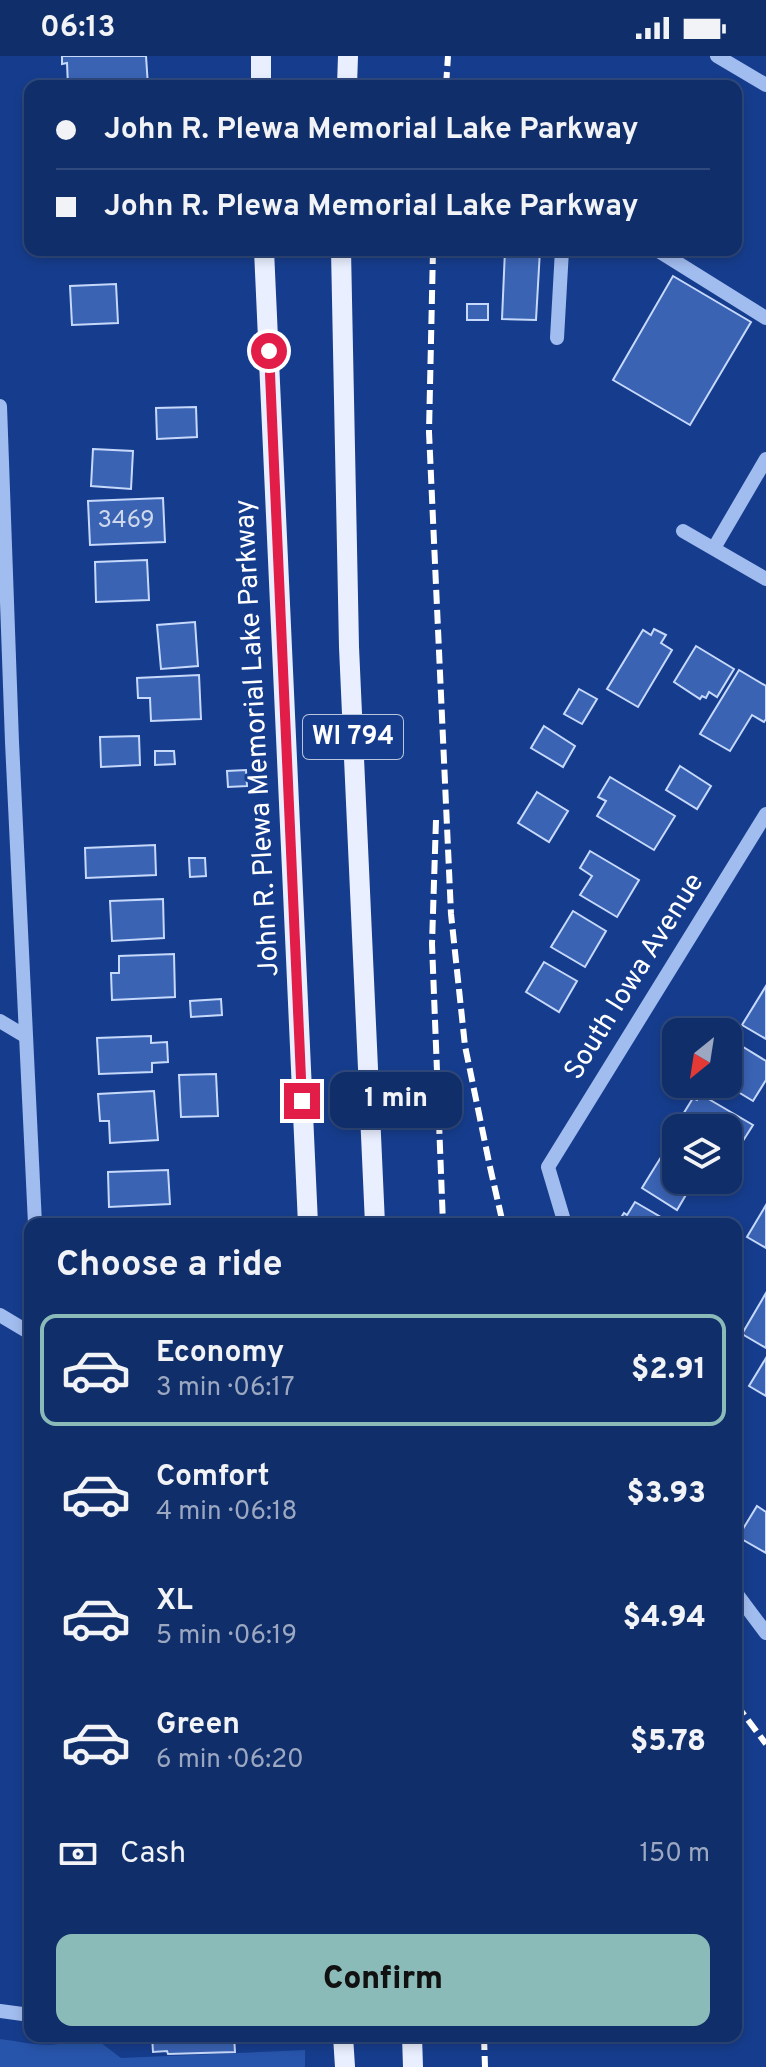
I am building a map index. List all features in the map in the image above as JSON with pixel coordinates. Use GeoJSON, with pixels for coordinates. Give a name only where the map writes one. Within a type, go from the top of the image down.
{"type":"FeatureCollection","features":[{"type":"Feature","properties":{"kind":"main road"},"geometry":{"type":"LineString","coordinates":[[261,56],[261,80]]}},
{"type":"Feature","properties":{"kind":"main road"},"geometry":{"type":"LineString","coordinates":[[347,80],[348,56]]}},
{"type":"Feature","properties":{"kind":"main road","name":"John R. Plewa Memorial Lake Parkway"},"geometry":{"type":"LineString","coordinates":[[264,256],[308,1218]]}},
{"type":"Feature","properties":{"kind":"main road","name":"WI 794"},"geometry":{"type":"LineString","coordinates":[[341,256],[349,647],[375,1218]]}},
{"type":"Feature","properties":{"kind":"main road"},"geometry":{"type":"LineString","coordinates":[[343,2042],[345,2067]]}},
{"type":"Feature","properties":{"kind":"main road"},"geometry":{"type":"LineString","coordinates":[[412,2042],[413,2067]]}},
{"type":"Feature","properties":{"kind":"street"},"geometry":{"type":"LineString","coordinates":[[717,56],[766,85]]}},
{"type":"Feature","properties":{"kind":"street"},"geometry":{"type":"LineString","coordinates":[[557,338],[562,256]]}},
{"type":"Feature","properties":{"kind":"street"},"geometry":{"type":"LineString","coordinates":[[667,256],[766,318]]}},
{"type":"Feature","properties":{"kind":"street"},"geometry":{"type":"LineString","coordinates":[[0,406],[6,722],[35,1218]]}},
{"type":"Feature","properties":{"kind":"street"},"geometry":{"type":"LineString","coordinates":[[714,548],[766,459]]}},
{"type":"Feature","properties":{"kind":"street"},"geometry":{"type":"LineString","coordinates":[[683,531],[766,579]]}},
{"type":"Feature","properties":{"kind":"street","name":"South Iowa Avenue"},"geometry":{"type":"LineString","coordinates":[[563,1218],[548,1167],[766,814]]}},
{"type":"Feature","properties":{"kind":"street"},"geometry":{"type":"LineString","coordinates":[[0,1021],[25,1036]]}},
{"type":"Feature","properties":{"kind":"street"},"geometry":{"type":"LineString","coordinates":[[0,1315],[24,1329]]}},
{"type":"Feature","properties":{"kind":"street"},"geometry":{"type":"LineString","coordinates":[[742,1601],[766,1633]]}},
{"type":"Feature","properties":{"kind":"street"},"geometry":{"type":"LineString","coordinates":[[0,2011],[24,2014]]}},
{"type":"Feature","properties":{"kind":"shaded area"},"geometry":{"type":"Polygon","coordinates":[[[0,2039],[32,2044],[100,2042],[121,2058],[305,2050],[305,2067],[0,2067],[0,2039]]]}},
{"type":"Feature","properties":{"kind":"building"},"geometry":{"type":"Polygon","coordinates":[[[62,56],[146,56],[148,80],[68,80],[67,63],[62,64],[62,56]]]}},
{"type":"Feature","properties":{"kind":"building"},"geometry":{"type":"Polygon","coordinates":[[[505,256],[540,256],[536,320],[502,319],[505,256]]]}},
{"type":"Feature","properties":{"kind":"building"},"geometry":{"type":"Polygon","coordinates":[[[673,276],[751,322],[690,425],[613,380],[673,276]]]}},
{"type":"Feature","properties":{"kind":"building"},"geometry":{"type":"Polygon","coordinates":[[[116,284],[118,323],[72,325],[70,286],[116,284]]]}},
{"type":"Feature","properties":{"kind":"building"},"geometry":{"type":"Polygon","coordinates":[[[467,304],[488,304],[488,320],[467,320],[467,304]]]}},
{"type":"Feature","properties":{"kind":"building"},"geometry":{"type":"Polygon","coordinates":[[[196,407],[197,437],[157,439],[156,408],[196,407]]]}},
{"type":"Feature","properties":{"kind":"building"},"geometry":{"type":"Polygon","coordinates":[[[93,449],[133,451],[131,489],[91,486],[93,449]]]}},
{"type":"Feature","properties":{"kind":"building"},"geometry":{"type":"Polygon","coordinates":[[[163,498],[165,542],[90,545],[88,501],[163,498]]]}},
{"type":"Feature","properties":{"kind":"building"},"geometry":{"type":"Polygon","coordinates":[[[147,560],[149,600],[96,602],[95,562],[147,560]]]}},
{"type":"Feature","properties":{"kind":"building"},"geometry":{"type":"Polygon","coordinates":[[[195,622],[198,666],[161,669],[157,625],[195,622]]]}},
{"type":"Feature","properties":{"kind":"building"},"geometry":{"type":"Polygon","coordinates":[[[654,629],[666,635],[661,643],[672,650],[638,707],[607,689],[643,630],[651,635],[654,629]]]}},
{"type":"Feature","properties":{"kind":"building"},"geometry":{"type":"Polygon","coordinates":[[[696,646],[734,669],[717,697],[709,692],[706,698],[702,696],[700,699],[674,682],[696,646]]]}},
{"type":"Feature","properties":{"kind":"building"},"geometry":{"type":"Polygon","coordinates":[[[739,670],[766,686],[766,719],[764,722],[752,715],[730,751],[700,734],[739,670]]]}},
{"type":"Feature","properties":{"kind":"building"},"geometry":{"type":"Polygon","coordinates":[[[199,675],[201,719],[151,721],[150,698],[138,698],[137,678],[199,675]]]}},
{"type":"Feature","properties":{"kind":"building"},"geometry":{"type":"Polygon","coordinates":[[[579,689],[597,699],[582,724],[564,714],[579,689]]]}},
{"type":"Feature","properties":{"kind":"building"},"geometry":{"type":"Polygon","coordinates":[[[544,726],[575,746],[563,767],[531,748],[544,726]]]}},
{"type":"Feature","properties":{"kind":"building"},"geometry":{"type":"Polygon","coordinates":[[[139,736],[140,765],[101,767],[100,737],[139,736]]]}},
{"type":"Feature","properties":{"kind":"building"},"geometry":{"type":"Polygon","coordinates":[[[155,751],[174,751],[175,764],[155,765],[155,751]]]}},
{"type":"Feature","properties":{"kind":"building"},"geometry":{"type":"Polygon","coordinates":[[[680,766],[711,786],[697,809],[666,790],[680,766]]]}},
{"type":"Feature","properties":{"kind":"building"},"geometry":{"type":"Polygon","coordinates":[[[246,770],[247,786],[228,787],[227,771],[246,770]]]}},
{"type":"Feature","properties":{"kind":"building"},"geometry":{"type":"Polygon","coordinates":[[[610,777],[675,816],[654,850],[597,816],[606,801],[598,797],[610,777]]]}},
{"type":"Feature","properties":{"kind":"building"},"geometry":{"type":"Polygon","coordinates":[[[537,792],[568,811],[549,842],[518,823],[537,792]]]}},
{"type":"Feature","properties":{"kind":"building"},"geometry":{"type":"Polygon","coordinates":[[[155,845],[156,875],[86,878],[85,848],[155,845]]]}},
{"type":"Feature","properties":{"kind":"building"},"geometry":{"type":"Polygon","coordinates":[[[590,851],[639,880],[617,917],[580,895],[592,876],[580,868],[590,851]]]}},
{"type":"Feature","properties":{"kind":"building"},"geometry":{"type":"Polygon","coordinates":[[[189,858],[205,858],[206,876],[190,877],[189,858]]]}},
{"type":"Feature","properties":{"kind":"building"},"geometry":{"type":"Polygon","coordinates":[[[163,899],[164,938],[112,941],[110,901],[163,899]]]}},
{"type":"Feature","properties":{"kind":"building"},"geometry":{"type":"Polygon","coordinates":[[[573,911],[606,931],[585,967],[551,947],[573,911]]]}},
{"type":"Feature","properties":{"kind":"building"},"geometry":{"type":"Polygon","coordinates":[[[174,954],[175,997],[112,1000],[111,973],[119,973],[119,956],[174,954]]]}},
{"type":"Feature","properties":{"kind":"building"},"geometry":{"type":"Polygon","coordinates":[[[544,962],[577,981],[559,1012],[526,992],[544,962]]]}},
{"type":"Feature","properties":{"kind":"building"},"geometry":{"type":"Polygon","coordinates":[[[766,986],[766,1039],[742,1025],[766,986]]]}},
{"type":"Feature","properties":{"kind":"building"},"geometry":{"type":"Polygon","coordinates":[[[221,999],[222,1015],[191,1017],[190,1001],[221,999]]]}},
{"type":"Feature","properties":{"kind":"building"},"geometry":{"type":"Polygon","coordinates":[[[151,1036],[151,1043],[167,1042],[168,1062],[152,1063],[152,1072],[99,1074],[97,1038],[151,1036]]]}},
{"type":"Feature","properties":{"kind":"building"},"geometry":{"type":"Polygon","coordinates":[[[742,1046],[766,1061],[766,1080],[753,1101],[742,1094],[742,1046]]]}},
{"type":"Feature","properties":{"kind":"building"},"geometry":{"type":"Polygon","coordinates":[[[216,1074],[218,1116],[181,1117],[179,1075],[216,1074]]]}},
{"type":"Feature","properties":{"kind":"building"},"geometry":{"type":"Polygon","coordinates":[[[154,1091],[158,1140],[110,1143],[109,1121],[100,1121],[98,1094],[154,1091]]]}},
{"type":"Feature","properties":{"kind":"building"},"geometry":{"type":"Polygon","coordinates":[[[693,1098],[707,1098],[734,1114],[683,1114],[693,1098]]]}},
{"type":"Feature","properties":{"kind":"building"},"geometry":{"type":"Polygon","coordinates":[[[742,1119],[753,1125],[742,1142],[742,1119]]]}},
{"type":"Feature","properties":{"kind":"building"},"geometry":{"type":"Polygon","coordinates":[[[662,1156],[662,1194],[686,1194],[677,1210],[642,1188],[662,1156]]]}},
{"type":"Feature","properties":{"kind":"building"},"geometry":{"type":"Polygon","coordinates":[[[168,1170],[170,1204],[109,1207],[108,1172],[168,1170]]]}},
{"type":"Feature","properties":{"kind":"building"},"geometry":{"type":"Polygon","coordinates":[[[635,1202],[662,1218],[621,1218],[624,1213],[627,1215],[635,1202]]]}},
{"type":"Feature","properties":{"kind":"building"},"geometry":{"type":"Polygon","coordinates":[[[766,1205],[766,1248],[747,1237],[766,1205]]]}},
{"type":"Feature","properties":{"kind":"building"},"geometry":{"type":"Polygon","coordinates":[[[766,1293],[766,1348],[742,1334],[766,1293]]]}},
{"type":"Feature","properties":{"kind":"building"},"geometry":{"type":"Polygon","coordinates":[[[766,1358],[766,1396],[749,1386],[766,1358]]]}},
{"type":"Feature","properties":{"kind":"building"},"geometry":{"type":"Polygon","coordinates":[[[757,1506],[766,1512],[766,1553],[742,1539],[742,1530],[757,1506]]]}},
{"type":"Feature","properties":{"kind":"building"},"geometry":{"type":"Polygon","coordinates":[[[152,2042],[234,2042],[235,2052],[168,2054],[167,2051],[153,2052],[152,2042]]]}},
{"type":"Feature","properties":{"kind":"railway"},"geometry":{"type":"LineString","coordinates":[[446,80],[448,56]]}},
{"type":"Feature","properties":{"kind":"railway"},"geometry":{"type":"LineString","coordinates":[[433,256],[429,432],[451,914],[465,1046],[502,1218]]}},
{"type":"Feature","properties":{"kind":"railway"},"geometry":{"type":"LineString","coordinates":[[436,820],[432,944],[443,1218]]}},
{"type":"Feature","properties":{"kind":"railway"},"geometry":{"type":"LineString","coordinates":[[742,1712],[766,1744]]}},
{"type":"Feature","properties":{"kind":"railway"},"geometry":{"type":"LineString","coordinates":[[484,2042],[485,2067]]}},
{"type":"Feature","properties":{"kind":"route"},"geometry":{"type":"LineString","coordinates":[[269,351],[302,1101]]}}]}
